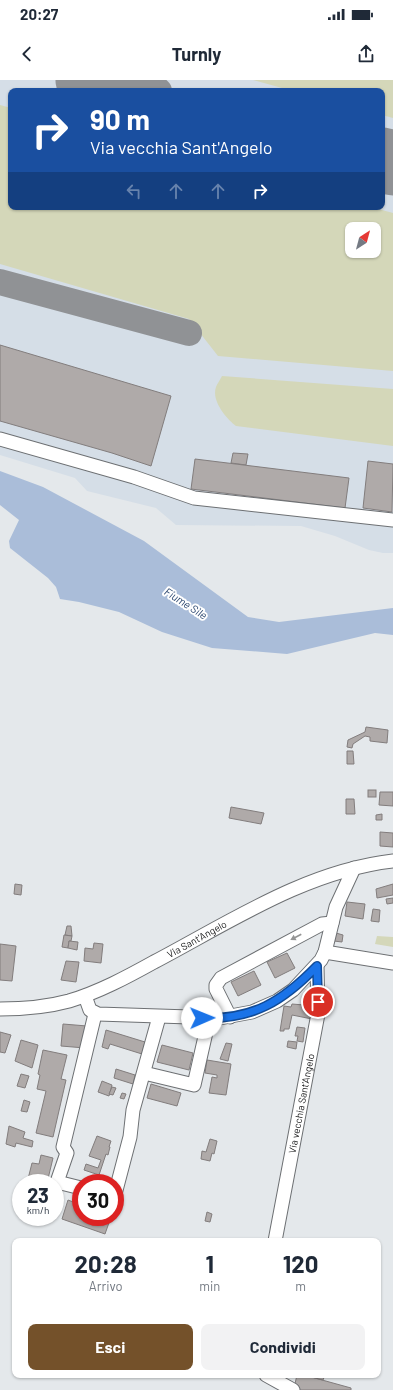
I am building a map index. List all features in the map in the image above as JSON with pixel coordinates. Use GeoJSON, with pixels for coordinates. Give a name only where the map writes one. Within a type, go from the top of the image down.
{"type":"FeatureCollection","features":[{"type":"Feature","properties":{"kind":"street"},"geometry":{"type":"LineString","coordinates":[[0,439],[134,477],[194,498],[393,520]]}},
{"type":"Feature","properties":{"kind":"street","name":"Via Sant'Angelo"},"geometry":{"type":"LineString","coordinates":[[0,1009],[46,1006],[85,996],[136,972],[290,891],[331,874],[393,861]]}},
{"type":"Feature","properties":{"kind":"street"},"geometry":{"type":"LineString","coordinates":[[85,996],[90,1010],[95,1014],[209,1019],[230,1017],[252,1012],[277,1001],[293,990],[317,966],[325,952],[338,900],[354,868]]}},
{"type":"Feature","properties":{"kind":"street"},"geometry":{"type":"LineString","coordinates":[[230,1017],[216,989],[216,985],[221,978],[322,924],[332,923]]}},
{"type":"Feature","properties":{"kind":"street"},"geometry":{"type":"LineString","coordinates":[[325,952],[393,963]]}},
{"type":"Feature","properties":{"kind":"street","name":"Via vecchia Sant'Angelo"},"geometry":{"type":"LineString","coordinates":[[277,1238],[318,1014],[317,966]]}},
{"type":"Feature","properties":{"kind":"street"},"geometry":{"type":"LineString","coordinates":[[72,1186],[57,1182],[67,1153],[63,1147],[95,1014]]}},
{"type":"Feature","properties":{"kind":"street"},"geometry":{"type":"LineString","coordinates":[[120,1174],[130,1138],[134,1110],[159,1017]]}},
{"type":"Feature","properties":{"kind":"street"},"geometry":{"type":"LineString","coordinates":[[144,1073],[194,1085],[209,1019]]}},
{"type":"Feature","properties":{"kind":"street"},"geometry":{"type":"LineString","coordinates":[[271,1378],[293,1390]]}},
{"type":"Feature","properties":{"kind":"shaded area"},"geometry":{"type":"Polygon","coordinates":[[[0,80],[393,80],[393,553],[383,553],[369,550],[335,536],[301,526],[176,525],[156,508],[87,491],[75,478],[0,455],[0,80]]]}},
{"type":"Feature","properties":{"kind":"green space"},"geometry":{"type":"Polygon","coordinates":[[[253,80],[393,80],[393,118],[385,116],[385,88],[282,88],[253,80]]]}},
{"type":"Feature","properties":{"kind":"green space"},"geometry":{"type":"Polygon","coordinates":[[[0,105],[8,107],[8,210],[382,210],[393,213],[393,371],[218,356],[189,319],[0,264],[0,105]]]}},
{"type":"Feature","properties":{"kind":"green space"},"geometry":{"type":"Polygon","coordinates":[[[222,376],[393,389],[393,446],[236,426],[224,414],[216,398],[216,387],[222,376]]]}},
{"type":"Feature","properties":{"kind":"green space"},"geometry":{"type":"Polygon","coordinates":[[[377,936],[393,937],[393,947],[375,944],[377,936]]]}},
{"type":"Feature","properties":{"kind":"water","name":"Fiume Sile"},"geometry":{"type":"Polygon","coordinates":[[[0,471],[43,487],[144,541],[248,617],[279,622],[393,608],[393,635],[375,633],[287,654],[212,648],[162,632],[119,612],[60,599],[56,587],[48,578],[10,548],[9,541],[19,520],[0,505],[0,471]]]}},
{"type":"Feature","properties":{"kind":"building"},"geometry":{"type":"Polygon","coordinates":[[[0,345],[171,396],[151,466],[112,453],[0,421],[0,345]]]}},
{"type":"Feature","properties":{"kind":"building"},"geometry":{"type":"Polygon","coordinates":[[[233,453],[248,454],[246,465],[231,463],[233,453]]]}},
{"type":"Feature","properties":{"kind":"building"},"geometry":{"type":"Polygon","coordinates":[[[195,459],[349,478],[345,508],[191,489],[195,459]]]}},
{"type":"Feature","properties":{"kind":"building"},"geometry":{"type":"Polygon","coordinates":[[[368,461],[393,464],[392,512],[363,508],[368,461]]]}},
{"type":"Feature","properties":{"kind":"building"},"geometry":{"type":"Polygon","coordinates":[[[366,727],[388,730],[387,743],[370,741],[370,737],[365,736],[353,744],[352,748],[347,747],[348,740],[365,732],[366,727]]]}},
{"type":"Feature","properties":{"kind":"building"},"geometry":{"type":"Polygon","coordinates":[[[347,751],[353,751],[354,764],[347,764],[347,751]]]}},
{"type":"Feature","properties":{"kind":"building"},"geometry":{"type":"Polygon","coordinates":[[[368,790],[376,790],[376,797],[368,797],[368,790]]]}},
{"type":"Feature","properties":{"kind":"building"},"geometry":{"type":"Polygon","coordinates":[[[380,792],[393,792],[393,806],[379,805],[380,792]]]}},
{"type":"Feature","properties":{"kind":"building"},"geometry":{"type":"Polygon","coordinates":[[[346,799],[354,799],[355,814],[346,814],[346,799]]]}},
{"type":"Feature","properties":{"kind":"building"},"geometry":{"type":"Polygon","coordinates":[[[231,807],[264,813],[261,824],[229,818],[231,807]]]}},
{"type":"Feature","properties":{"kind":"building"},"geometry":{"type":"Polygon","coordinates":[[[382,814],[382,820],[376,820],[376,815],[382,814]]]}},
{"type":"Feature","properties":{"kind":"building"},"geometry":{"type":"Polygon","coordinates":[[[380,832],[393,833],[393,847],[380,846],[380,832]]]}},
{"type":"Feature","properties":{"kind":"building"},"geometry":{"type":"Polygon","coordinates":[[[15,884],[22,885],[21,895],[14,894],[15,884]]]}},
{"type":"Feature","properties":{"kind":"building"},"geometry":{"type":"Polygon","coordinates":[[[393,884],[393,895],[377,898],[376,889],[393,884]]]}},
{"type":"Feature","properties":{"kind":"building"},"geometry":{"type":"Polygon","coordinates":[[[393,898],[393,903],[387,904],[386,899],[393,898]]]}},
{"type":"Feature","properties":{"kind":"building"},"geometry":{"type":"Polygon","coordinates":[[[347,902],[365,904],[363,919],[345,916],[347,902]]]}},
{"type":"Feature","properties":{"kind":"building"},"geometry":{"type":"Polygon","coordinates":[[[373,909],[380,910],[379,922],[371,921],[373,909]]]}},
{"type":"Feature","properties":{"kind":"building"},"geometry":{"type":"Polygon","coordinates":[[[67,926],[71,926],[72,936],[65,935],[67,926]]]}},
{"type":"Feature","properties":{"kind":"building"},"geometry":{"type":"Polygon","coordinates":[[[336,933],[343,935],[342,942],[334,941],[336,933]]]}},
{"type":"Feature","properties":{"kind":"building"},"geometry":{"type":"Polygon","coordinates":[[[64,935],[72,936],[71,941],[69,941],[68,948],[62,947],[64,935]]]}},
{"type":"Feature","properties":{"kind":"building"},"geometry":{"type":"Polygon","coordinates":[[[69,941],[78,942],[77,950],[68,948],[69,941]]]}},
{"type":"Feature","properties":{"kind":"building"},"geometry":{"type":"Polygon","coordinates":[[[94,943],[103,944],[101,963],[84,961],[85,948],[93,949],[94,943]]]}},
{"type":"Feature","properties":{"kind":"building"},"geometry":{"type":"Polygon","coordinates":[[[0,944],[16,946],[12,981],[0,980],[0,944]]]}},
{"type":"Feature","properties":{"kind":"building"},"geometry":{"type":"Polygon","coordinates":[[[287,953],[295,968],[275,978],[267,962],[287,953]]]}},
{"type":"Feature","properties":{"kind":"building"},"geometry":{"type":"Polygon","coordinates":[[[66,961],[79,962],[76,982],[61,980],[66,961]]]}},
{"type":"Feature","properties":{"kind":"building"},"geometry":{"type":"Polygon","coordinates":[[[254,971],[261,985],[238,996],[231,982],[254,971]]]}},
{"type":"Feature","properties":{"kind":"building"},"geometry":{"type":"Polygon","coordinates":[[[306,995],[316,996],[312,1019],[292,1015],[289,1029],[280,1031],[284,1006],[291,1007],[292,1004],[304,1005],[306,995]]]}},
{"type":"Feature","properties":{"kind":"building"},"geometry":{"type":"Polygon","coordinates":[[[63,1024],[87,1026],[85,1048],[61,1046],[63,1024]]]}},
{"type":"Feature","properties":{"kind":"building"},"geometry":{"type":"Polygon","coordinates":[[[297,1027],[305,1028],[303,1042],[297,1041],[298,1036],[295,1036],[297,1027]]]}},
{"type":"Feature","properties":{"kind":"building"},"geometry":{"type":"Polygon","coordinates":[[[106,1030],[145,1042],[142,1054],[110,1044],[108,1049],[102,1047],[106,1030]]]}},
{"type":"Feature","properties":{"kind":"building"},"geometry":{"type":"Polygon","coordinates":[[[0,1032],[11,1035],[5,1053],[0,1052],[0,1032]]]}},
{"type":"Feature","properties":{"kind":"building"},"geometry":{"type":"Polygon","coordinates":[[[21,1040],[38,1045],[32,1068],[15,1061],[21,1040]]]}},
{"type":"Feature","properties":{"kind":"building"},"geometry":{"type":"Polygon","coordinates":[[[288,1041],[297,1042],[296,1049],[287,1047],[288,1041]]]}},
{"type":"Feature","properties":{"kind":"building"},"geometry":{"type":"Polygon","coordinates":[[[226,1043],[232,1044],[228,1061],[220,1059],[226,1043]]]}},
{"type":"Feature","properties":{"kind":"building"},"geometry":{"type":"Polygon","coordinates":[[[162,1045],[193,1053],[189,1070],[157,1062],[162,1045]]]}},
{"type":"Feature","properties":{"kind":"building"},"geometry":{"type":"Polygon","coordinates":[[[43,1050],[67,1055],[61,1079],[66,1080],[53,1137],[36,1133],[46,1091],[37,1089],[40,1075],[38,1074],[43,1050]]]}},
{"type":"Feature","properties":{"kind":"building"},"geometry":{"type":"Polygon","coordinates":[[[207,1060],[231,1064],[226,1095],[209,1093],[212,1077],[217,1078],[217,1075],[205,1073],[207,1060]]]}},
{"type":"Feature","properties":{"kind":"building"},"geometry":{"type":"Polygon","coordinates":[[[116,1069],[135,1075],[133,1084],[114,1078],[116,1069]]]}},
{"type":"Feature","properties":{"kind":"building"},"geometry":{"type":"Polygon","coordinates":[[[21,1074],[29,1076],[25,1088],[17,1086],[21,1074]]]}},
{"type":"Feature","properties":{"kind":"building"},"geometry":{"type":"Polygon","coordinates":[[[102,1081],[112,1085],[109,1096],[98,1092],[102,1081]]]}},
{"type":"Feature","properties":{"kind":"building"},"geometry":{"type":"Polygon","coordinates":[[[151,1084],[181,1093],[177,1106],[147,1098],[151,1084]]]}},
{"type":"Feature","properties":{"kind":"building"},"geometry":{"type":"Polygon","coordinates":[[[112,1087],[116,1088],[113,1095],[109,1094],[112,1087]]]}},
{"type":"Feature","properties":{"kind":"building"},"geometry":{"type":"Polygon","coordinates":[[[122,1093],[126,1094],[124,1099],[120,1098],[122,1093]]]}},
{"type":"Feature","properties":{"kind":"building"},"geometry":{"type":"Polygon","coordinates":[[[24,1100],[30,1102],[27,1112],[21,1111],[24,1100]]]}},
{"type":"Feature","properties":{"kind":"building"},"geometry":{"type":"Polygon","coordinates":[[[9,1126],[25,1132],[23,1138],[33,1141],[32,1147],[16,1143],[15,1147],[6,1144],[9,1126]]]}},
{"type":"Feature","properties":{"kind":"building"},"geometry":{"type":"Polygon","coordinates":[[[97,1136],[111,1141],[108,1155],[106,1154],[99,1174],[84,1170],[86,1164],[98,1168],[101,1160],[89,1156],[97,1136]]]}},
{"type":"Feature","properties":{"kind":"building"},"geometry":{"type":"Polygon","coordinates":[[[210,1139],[217,1141],[214,1154],[212,1153],[210,1161],[201,1159],[202,1151],[206,1152],[210,1139]]]}},
{"type":"Feature","properties":{"kind":"building"},"geometry":{"type":"Polygon","coordinates":[[[41,1155],[53,1158],[49,1174],[29,1174],[32,1163],[39,1164],[41,1155]]]}},
{"type":"Feature","properties":{"kind":"building"},"geometry":{"type":"Polygon","coordinates":[[[68,1200],[72,1202],[72,1222],[64,1220],[64,1213],[68,1200]]]}},
{"type":"Feature","properties":{"kind":"building"},"geometry":{"type":"Polygon","coordinates":[[[207,1212],[212,1214],[210,1222],[205,1221],[207,1212]]]}},
{"type":"Feature","properties":{"kind":"building"},"geometry":{"type":"Polygon","coordinates":[[[82,1226],[108,1226],[105,1234],[82,1226]]]}},
{"type":"Feature","properties":{"kind":"building"},"geometry":{"type":"Polygon","coordinates":[[[296,1378],[315,1378],[351,1388],[351,1390],[300,1390],[294,1388],[296,1378]]]}},
{"type":"Feature","properties":{"kind":"taxiway"},"geometry":{"type":"LineString","coordinates":[[148,80],[156,88]]}},
{"type":"Feature","properties":{"kind":"taxiway"},"geometry":{"type":"LineString","coordinates":[[0,282],[189,333]]}},
{"type":"Feature","properties":{"kind":"runway"},"geometry":{"type":"LineString","coordinates":[[88,80],[117,88]]}},
{"type":"Feature","properties":{"kind":"runway"},"geometry":{"type":"LineString","coordinates":[[385,161],[393,163]]}},
{"type":"Feature","properties":{"kind":"route"},"geometry":{"type":"LineString","coordinates":[[202,1018],[230,1017],[252,1012],[264,1007],[277,1001],[293,990],[317,966],[318,1002]]}}]}
